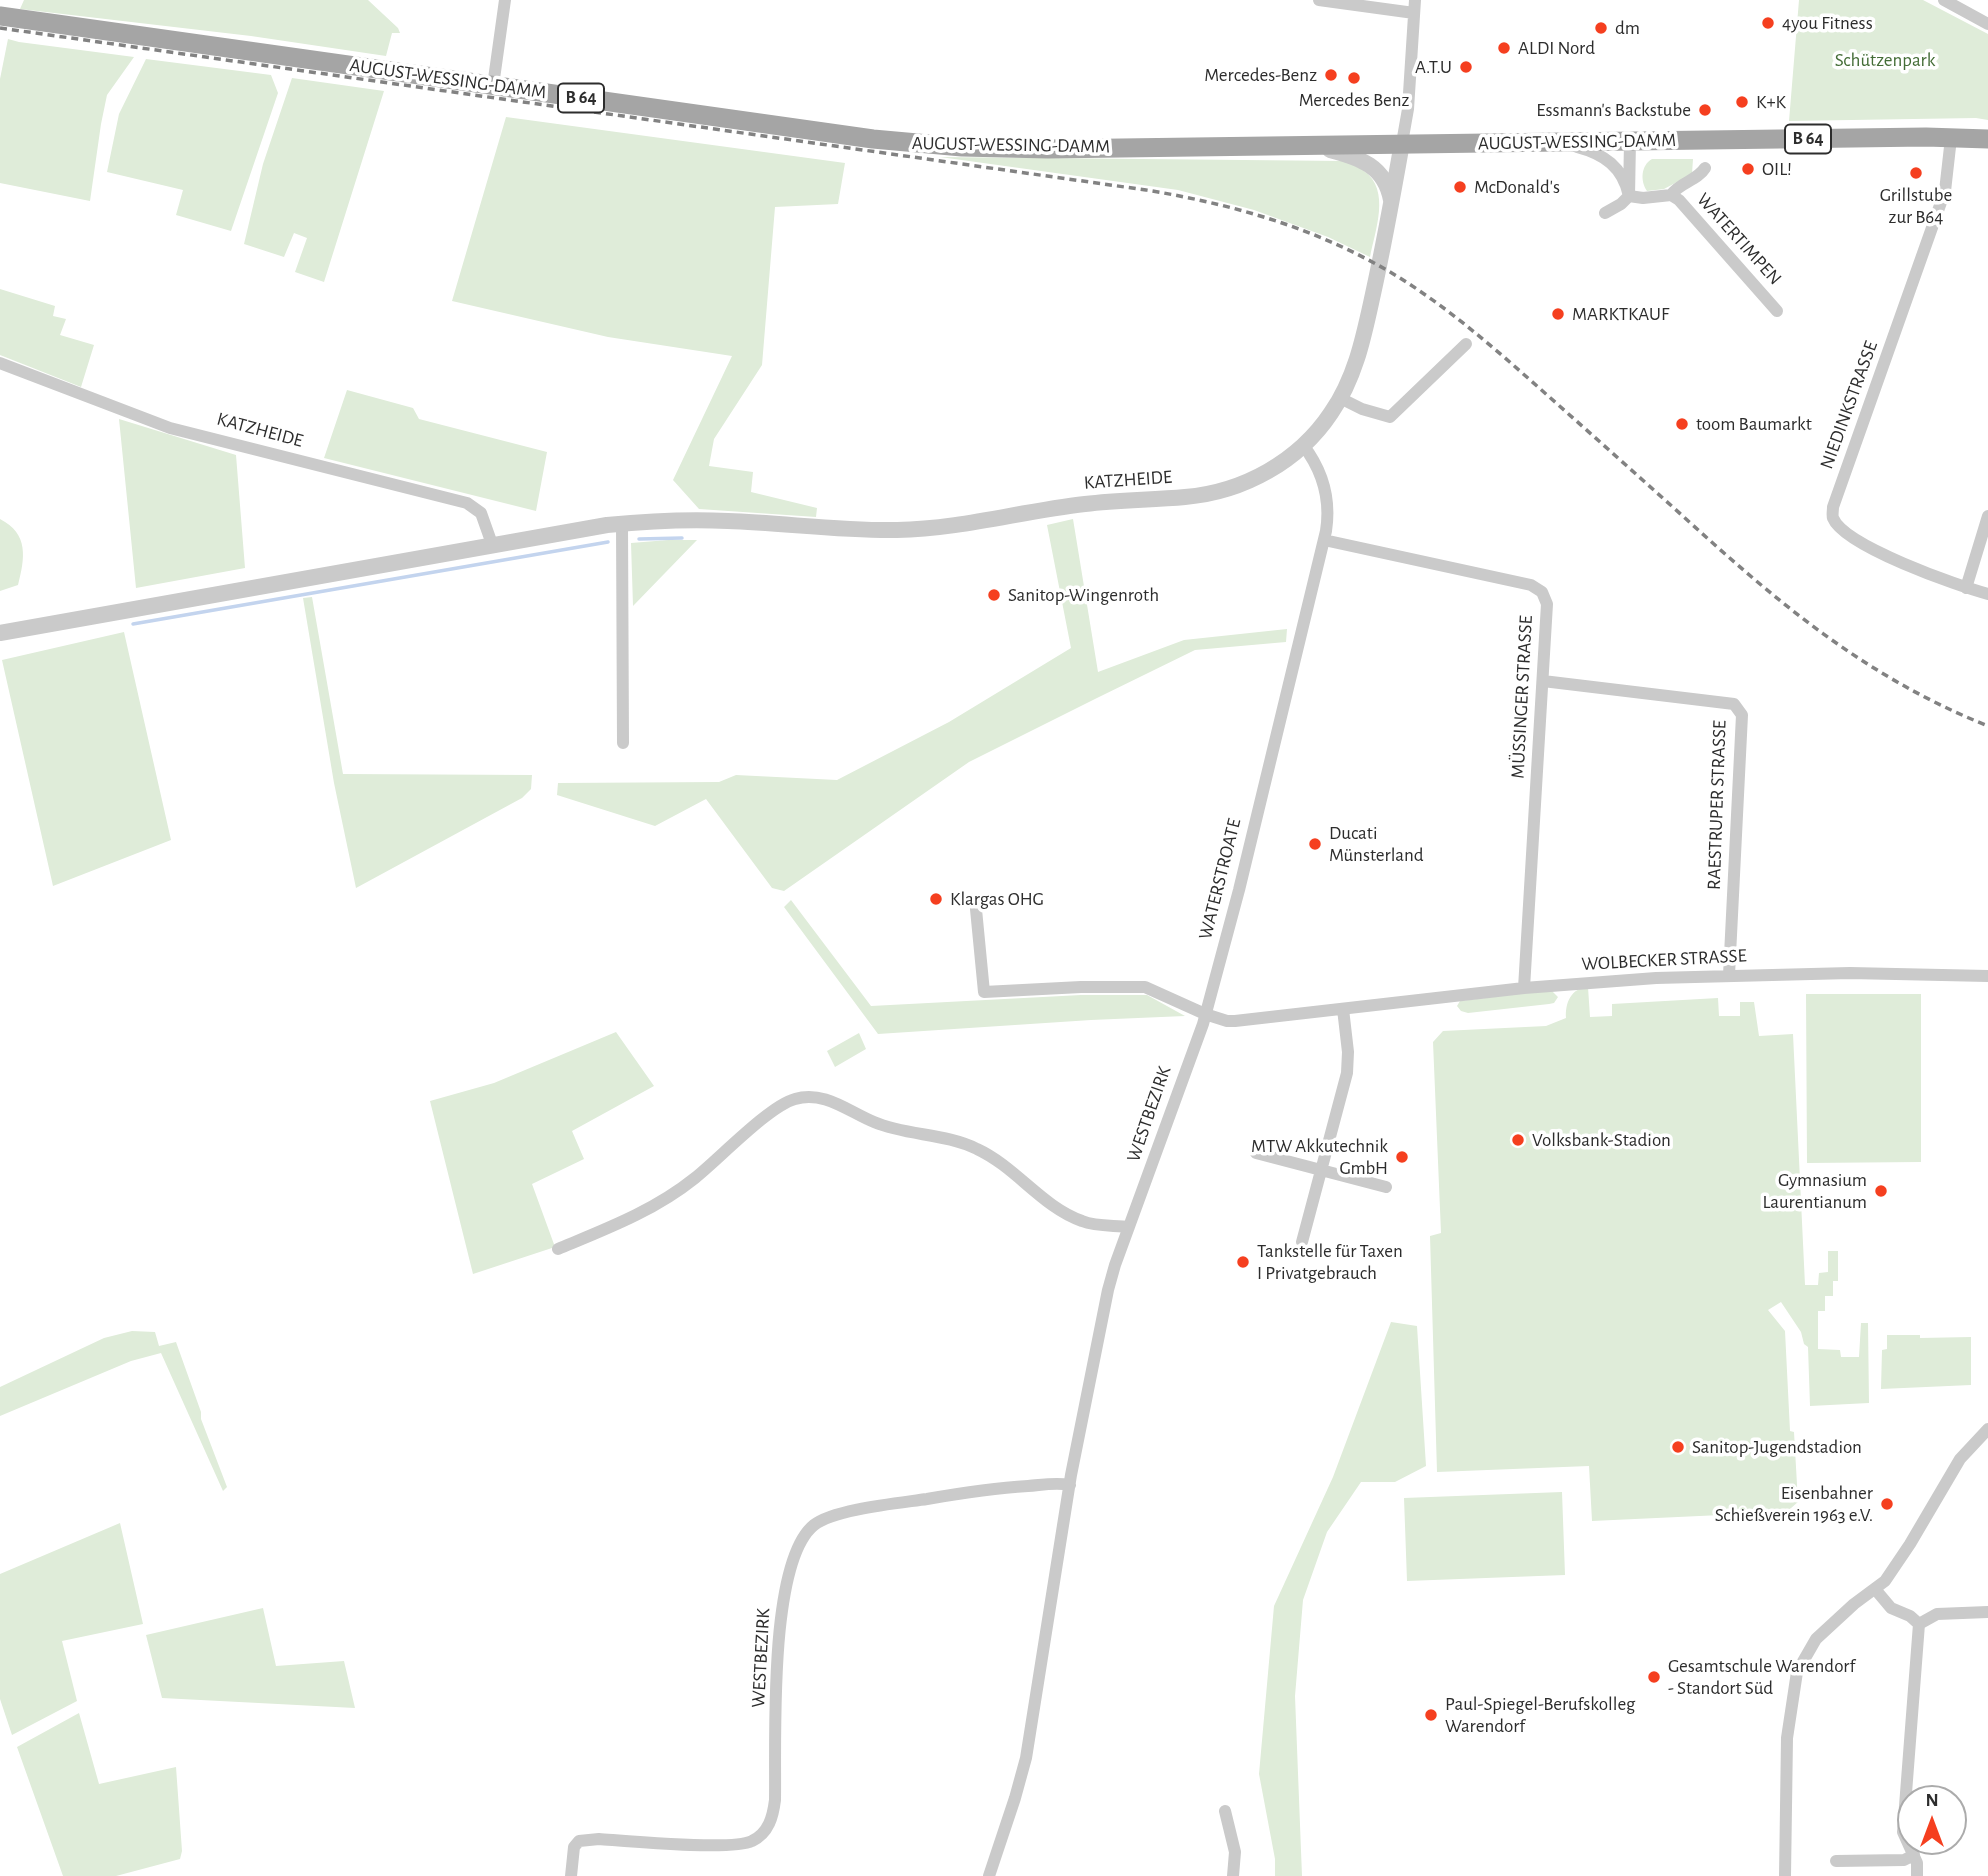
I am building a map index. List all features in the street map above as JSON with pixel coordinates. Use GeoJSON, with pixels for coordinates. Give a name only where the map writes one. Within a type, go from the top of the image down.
{"type":"FeatureCollection","features":[{"type":"Feature","properties":{"kind":"main road","name":"AUGUST-WESSING-DAMM"},"geometry":{"type":"LineString","coordinates":[[0,16],[917,145],[1016,149],[1988,139]]}},
{"type":"Feature","properties":{"kind":"street"},"geometry":{"type":"LineString","coordinates":[[493,86],[505,0]]}},
{"type":"Feature","properties":{"kind":"street"},"geometry":{"type":"LineString","coordinates":[[1319,0],[1415,7],[1408,109],[1402,144]]}},
{"type":"Feature","properties":{"kind":"street"},"geometry":{"type":"LineString","coordinates":[[1944,0],[1988,24]]}},
{"type":"Feature","properties":{"kind":"street","name":"NIEDINKSTRASSE"},"geometry":{"type":"LineString","coordinates":[[1951,138],[1945,191],[1833,507],[1833,518],[1844,530],[1873,548],[1928,575],[1988,594]]}},
{"type":"Feature","properties":{"kind":"street"},"geometry":{"type":"LineString","coordinates":[[1605,213],[1629,196],[1630,141]]}},
{"type":"Feature","properties":{"kind":"street"},"geometry":{"type":"LineString","coordinates":[[1545,142],[1575,146],[1606,158],[1621,175],[1629,196]]}},
{"type":"Feature","properties":{"kind":"street","name":"KATZHEIDE"},"geometry":{"type":"LineString","coordinates":[[0,633],[492,544],[622,524],[704,520],[858,530],[942,527],[1083,504],[1208,494],[1242,484],[1266,473],[1303,445],[1331,414],[1353,372],[1361,347],[1402,144]]}},
{"type":"Feature","properties":{"kind":"street"},"geometry":{"type":"LineString","coordinates":[[1309,145],[1349,155],[1370,164],[1385,181],[1391,203]]}},
{"type":"Feature","properties":{"kind":"street","name":"WATERTIMPEN"},"geometry":{"type":"LineString","coordinates":[[1671,195],[1678,187],[1700,175],[1705,168]]}},
{"type":"Feature","properties":{"kind":"street","name":"WATERTIMPEN"},"geometry":{"type":"LineString","coordinates":[[1629,196],[1643,198],[1671,195],[1679,200],[1777,311]]}},
{"type":"Feature","properties":{"kind":"street"},"geometry":{"type":"LineString","coordinates":[[1340,398],[1362,409],[1390,417],[1466,344]]}},
{"type":"Feature","properties":{"kind":"street","name":"KATZHEIDE"},"geometry":{"type":"LineString","coordinates":[[0,363],[170,428],[467,503],[481,513],[492,544]]}},
{"type":"Feature","properties":{"kind":"street","name":"WATERSTROATE"},"geometry":{"type":"LineString","coordinates":[[1205,1014],[1239,890],[1324,540],[1327,515],[1324,482],[1303,445]]}},
{"type":"Feature","properties":{"kind":"street"},"geometry":{"type":"LineString","coordinates":[[1966,588],[1988,516]]}},
{"type":"Feature","properties":{"kind":"street"},"geometry":{"type":"LineString","coordinates":[[622,524],[623,743]]}},
{"type":"Feature","properties":{"kind":"street","name":"MÜSSINGER STRASSE"},"geometry":{"type":"LineString","coordinates":[[1324,540],[1531,584],[1542,592],[1547,604],[1524,988]]}},
{"type":"Feature","properties":{"kind":"street","name":"RAESTRUPER STRASSE"},"geometry":{"type":"LineString","coordinates":[[1543,681],[1734,704],[1742,715],[1728,975]]}},
{"type":"Feature","properties":{"kind":"street"},"geometry":{"type":"LineString","coordinates":[[975,899],[984,992],[1145,987],[1205,1014]]}},
{"type":"Feature","properties":{"kind":"street","name":"WOLBECKER STRASSE"},"geometry":{"type":"LineString","coordinates":[[1205,1014],[1235,1021],[1597,981],[1850,973],[1988,976]]}},
{"type":"Feature","properties":{"kind":"street"},"geometry":{"type":"LineString","coordinates":[[1302,1242],[1349,1061],[1343,1009]]}},
{"type":"Feature","properties":{"kind":"street","name":"WESTBEZIRK"},"geometry":{"type":"LineString","coordinates":[[989,1876],[1026,1758],[1070,1485],[1108,1290],[1205,1014]]}},
{"type":"Feature","properties":{"kind":"street"},"geometry":{"type":"LineString","coordinates":[[558,1248],[643,1213],[694,1180],[773,1111],[793,1099],[807,1097],[819,1097],[833,1102],[877,1124],[940,1136],[977,1149],[993,1157],[1068,1216],[1096,1225],[1129,1227]]}},
{"type":"Feature","properties":{"kind":"street"},"geometry":{"type":"LineString","coordinates":[[1256,1153],[1386,1187]]}},
{"type":"Feature","properties":{"kind":"street"},"geometry":{"type":"LineString","coordinates":[[1786,1876],[1787,1738],[1797,1672],[1816,1639],[1854,1604],[1885,1581],[1960,1459],[1988,1429]]}},
{"type":"Feature","properties":{"kind":"street","name":"WESTBEZIRK"},"geometry":{"type":"LineString","coordinates":[[571,1876],[573,1847],[579,1841],[599,1839],[726,1845],[752,1842],[767,1828],[774,1812],[775,1800],[780,1619],[797,1550],[815,1524],[843,1514],[981,1490],[1055,1483],[1070,1485]]}},
{"type":"Feature","properties":{"kind":"street"},"geometry":{"type":"LineString","coordinates":[[1875,1589],[1891,1608],[1910,1616],[1919,1624]]}},
{"type":"Feature","properties":{"kind":"street"},"geometry":{"type":"LineString","coordinates":[[1919,1624],[1937,1615],[1988,1612]]}},
{"type":"Feature","properties":{"kind":"street"},"geometry":{"type":"LineString","coordinates":[[1907,1785],[1919,1624]]}},
{"type":"Feature","properties":{"kind":"street"},"geometry":{"type":"LineString","coordinates":[[1225,1811],[1236,1852],[1233,1876]]}},
{"type":"Feature","properties":{"kind":"street"},"geometry":{"type":"LineString","coordinates":[[1836,1861],[1904,1860],[1914,1855],[1917,1876]]}},
{"type":"Feature","properties":{"kind":"green space"},"geometry":{"type":"Polygon","coordinates":[[[24,0],[368,0],[400,33],[392,33],[386,56],[251,36],[20,9],[24,0]]]}},
{"type":"Feature","properties":{"kind":"green space","name":"Schützenpark"},"geometry":{"type":"Polygon","coordinates":[[[1799,0],[1923,0],[1988,34],[1988,120],[1789,121],[1799,0]]]}},
{"type":"Feature","properties":{"kind":"green space"},"geometry":{"type":"Polygon","coordinates":[[[8,39],[134,57],[107,95],[90,201],[0,183],[0,79],[8,39]]]}},
{"type":"Feature","properties":{"kind":"green space"},"geometry":{"type":"Polygon","coordinates":[[[146,59],[271,75],[278,93],[231,231],[176,215],[183,190],[107,172],[119,114],[146,59]]]}},
{"type":"Feature","properties":{"kind":"green space"},"geometry":{"type":"Polygon","coordinates":[[[292,78],[384,91],[324,282],[295,272],[307,238],[294,233],[284,257],[244,244],[263,164],[292,78]]]}},
{"type":"Feature","properties":{"kind":"green space"},"geometry":{"type":"Polygon","coordinates":[[[506,117],[845,163],[838,204],[775,207],[762,365],[714,439],[709,466],[753,472],[751,492],[817,508],[816,517],[699,509],[673,480],[732,356],[608,337],[452,301],[506,117]]]}},
{"type":"Feature","properties":{"kind":"green space"},"geometry":{"type":"Polygon","coordinates":[[[940,157],[1344,161],[1360,168],[1372,179],[1377,189],[1379,211],[1370,257],[1328,237],[1254,210],[1178,190],[940,157]]]}},
{"type":"Feature","properties":{"kind":"green space"},"geometry":{"type":"Polygon","coordinates":[[[1652,159],[1693,159],[1692,174],[1664,189],[1647,191],[1643,174],[1652,159]]]}},
{"type":"Feature","properties":{"kind":"green space"},"geometry":{"type":"Polygon","coordinates":[[[0,289],[55,306],[53,316],[66,319],[60,335],[94,345],[81,387],[0,355],[0,289]]]}},
{"type":"Feature","properties":{"kind":"green space"},"geometry":{"type":"Polygon","coordinates":[[[347,390],[413,408],[419,419],[547,452],[536,511],[324,458],[347,390]]]}},
{"type":"Feature","properties":{"kind":"green space"},"geometry":{"type":"Polygon","coordinates":[[[119,419],[236,455],[245,568],[136,588],[119,419]]]}},
{"type":"Feature","properties":{"kind":"green space"},"geometry":{"type":"Polygon","coordinates":[[[0,519],[16,532],[23,548],[23,556],[18,585],[0,591],[0,519]]]}},
{"type":"Feature","properties":{"kind":"green space"},"geometry":{"type":"Polygon","coordinates":[[[1073,519],[1098,672],[1184,640],[1287,629],[1286,642],[1195,650],[1097,698],[969,762],[784,891],[772,888],[706,799],[655,826],[557,795],[558,783],[719,782],[736,775],[837,780],[949,722],[1071,648],[1047,525],[1073,519]]]}},
{"type":"Feature","properties":{"kind":"green space"},"geometry":{"type":"Polygon","coordinates":[[[697,540],[633,606],[631,543],[697,540]]]}},
{"type":"Feature","properties":{"kind":"green space"},"geometry":{"type":"Polygon","coordinates":[[[312,597],[343,774],[532,775],[531,789],[522,798],[356,888],[334,783],[303,598],[312,597]]]}},
{"type":"Feature","properties":{"kind":"green space"},"geometry":{"type":"Polygon","coordinates":[[[124,632],[171,840],[53,886],[2,660],[124,632]]]}},
{"type":"Feature","properties":{"kind":"green space"},"geometry":{"type":"Polygon","coordinates":[[[791,900],[871,1006],[1081,995],[1147,995],[1185,1016],[878,1034],[784,907],[791,900]]]}},
{"type":"Feature","properties":{"kind":"green space"},"geometry":{"type":"Polygon","coordinates":[[[1588,987],[1590,1017],[1612,1016],[1612,1004],[1718,998],[1719,1016],[1740,1016],[1740,1002],[1754,1002],[1759,1036],[1793,1034],[1805,1285],[1818,1285],[1819,1273],[1828,1272],[1828,1251],[1838,1251],[1838,1281],[1833,1281],[1833,1296],[1825,1296],[1825,1311],[1818,1311],[1818,1349],[1840,1350],[1841,1357],[1859,1357],[1861,1323],[1868,1323],[1869,1403],[1810,1406],[1808,1347],[1781,1302],[1768,1310],[1785,1331],[1790,1431],[1794,1432],[1798,1502],[1783,1515],[1764,1513],[1592,1521],[1589,1466],[1437,1472],[1430,1236],[1441,1233],[1433,1042],[1443,1031],[1546,1026],[1566,1018],[1570,997],[1577,990],[1588,987]]]}},
{"type":"Feature","properties":{"kind":"green space"},"geometry":{"type":"Polygon","coordinates":[[[1551,990],[1558,997],[1554,1003],[1549,1004],[1468,1013],[1457,1006],[1460,1001],[1551,990]]]}},
{"type":"Feature","properties":{"kind":"green space"},"geometry":{"type":"Polygon","coordinates":[[[1806,994],[1921,994],[1921,1162],[1807,1163],[1806,994]]]}},
{"type":"Feature","properties":{"kind":"green space"},"geometry":{"type":"Polygon","coordinates":[[[616,1032],[654,1086],[572,1131],[584,1159],[532,1184],[555,1247],[473,1274],[430,1101],[494,1083],[616,1032]]]}},
{"type":"Feature","properties":{"kind":"green space"},"geometry":{"type":"Polygon","coordinates":[[[859,1033],[866,1049],[835,1067],[827,1051],[859,1033]]]}},
{"type":"Feature","properties":{"kind":"green space"},"geometry":{"type":"Polygon","coordinates":[[[1391,1322],[1417,1326],[1426,1466],[1395,1482],[1361,1482],[1327,1532],[1303,1600],[1295,1696],[1302,1876],[1275,1876],[1275,1859],[1259,1774],[1274,1606],[1333,1477],[1391,1322]]]}},
{"type":"Feature","properties":{"kind":"green space"},"geometry":{"type":"Polygon","coordinates":[[[132,1331],[155,1332],[159,1346],[176,1342],[227,1487],[223,1491],[161,1353],[131,1361],[0,1416],[0,1387],[104,1338],[132,1331]]]}},
{"type":"Feature","properties":{"kind":"green space"},"geometry":{"type":"Polygon","coordinates":[[[1887,1335],[1920,1335],[1920,1338],[1971,1337],[1971,1385],[1881,1389],[1882,1350],[1887,1349],[1887,1335]]]}},
{"type":"Feature","properties":{"kind":"green space"},"geometry":{"type":"Polygon","coordinates":[[[1562,1492],[1565,1575],[1407,1581],[1404,1498],[1562,1492]]]}},
{"type":"Feature","properties":{"kind":"green space"},"geometry":{"type":"Polygon","coordinates":[[[120,1523],[143,1624],[62,1641],[77,1701],[12,1735],[0,1699],[0,1574],[120,1523]]]}},
{"type":"Feature","properties":{"kind":"green space"},"geometry":{"type":"Polygon","coordinates":[[[263,1608],[276,1666],[344,1661],[355,1708],[162,1698],[146,1635],[263,1608]]]}},
{"type":"Feature","properties":{"kind":"green space"},"geometry":{"type":"Polygon","coordinates":[[[79,1713],[99,1784],[176,1767],[182,1851],[180,1859],[116,1876],[63,1876],[17,1747],[79,1713]]]}},
{"type":"Feature","properties":{"kind":"waterway"},"geometry":{"type":"LineString","coordinates":[[639,539],[682,538]]}},
{"type":"Feature","properties":{"kind":"waterway"},"geometry":{"type":"LineString","coordinates":[[133,624],[608,542]]}},
{"type":"Feature","properties":{"kind":"railway"},"geometry":{"type":"LineString","coordinates":[[0,28],[1146,190],[1220,205],[1291,226],[1360,256],[1434,301],[1504,357],[1784,604],[1859,659],[1899,683],[1988,726]]}},
{"type":"Feature","properties":{"kind":"place","name":"4you Fitness"},"geometry":{"type":"Point","coordinates":[1768,23]}},
{"type":"Feature","properties":{"kind":"place","name":"dm"},"geometry":{"type":"Point","coordinates":[1601,28]}},
{"type":"Feature","properties":{"kind":"place","name":"ALDI Nord"},"geometry":{"type":"Point","coordinates":[1504,48]}},
{"type":"Feature","properties":{"kind":"place","name":"A.T.U"},"geometry":{"type":"Point","coordinates":[1466,67]}},
{"type":"Feature","properties":{"kind":"place","name":"Mercedes-Benz"},"geometry":{"type":"Point","coordinates":[1331,75]}},
{"type":"Feature","properties":{"kind":"place","name":"Mercedes Benz"},"geometry":{"type":"Point","coordinates":[1354,78]}},
{"type":"Feature","properties":{"kind":"place","name":"K+K"},"geometry":{"type":"Point","coordinates":[1742,102]}},
{"type":"Feature","properties":{"kind":"place","name":"Essmann's Backstube"},"geometry":{"type":"Point","coordinates":[1705,110]}},
{"type":"Feature","properties":{"kind":"place","name":"OIL!"},"geometry":{"type":"Point","coordinates":[1748,169]}},
{"type":"Feature","properties":{"kind":"place","name":"Grillstube zur B64"},"geometry":{"type":"Point","coordinates":[1916,173]}},
{"type":"Feature","properties":{"kind":"place","name":"McDonald's"},"geometry":{"type":"Point","coordinates":[1460,187]}},
{"type":"Feature","properties":{"kind":"place","name":"MARKTKAUF"},"geometry":{"type":"Point","coordinates":[1558,314]}},
{"type":"Feature","properties":{"kind":"place","name":"toom Baumarkt"},"geometry":{"type":"Point","coordinates":[1682,424]}},
{"type":"Feature","properties":{"kind":"place","name":"Sanitop-Wingenroth"},"geometry":{"type":"Point","coordinates":[994,595]}},
{"type":"Feature","properties":{"kind":"place","name":"Ducati Münsterland"},"geometry":{"type":"Point","coordinates":[1315,844]}},
{"type":"Feature","properties":{"kind":"place","name":"Klargas OHG"},"geometry":{"type":"Point","coordinates":[936,899]}},
{"type":"Feature","properties":{"kind":"place","name":"Volksbank-Stadion"},"geometry":{"type":"Point","coordinates":[1518,1140]}},
{"type":"Feature","properties":{"kind":"place","name":"MTW Akkutechnik GmbH"},"geometry":{"type":"Point","coordinates":[1402,1157]}},
{"type":"Feature","properties":{"kind":"place","name":"Gymnasium Laurentianum"},"geometry":{"type":"Point","coordinates":[1881,1191]}},
{"type":"Feature","properties":{"kind":"place","name":"Tankstelle für Taxen I Privatgebrauch"},"geometry":{"type":"Point","coordinates":[1243,1262]}},
{"type":"Feature","properties":{"kind":"place","name":"Sanitop-Jugendstadion"},"geometry":{"type":"Point","coordinates":[1678,1447]}},
{"type":"Feature","properties":{"kind":"place","name":"Eisenbahner Schießverein 1963 e.V."},"geometry":{"type":"Point","coordinates":[1887,1504]}},
{"type":"Feature","properties":{"kind":"place","name":"Gesamtschule Warendorf - Standort Süd"},"geometry":{"type":"Point","coordinates":[1654,1677]}},
{"type":"Feature","properties":{"kind":"place","name":"Paul-Spiegel-Berufskolleg Warendorf"},"geometry":{"type":"Point","coordinates":[1431,1715]}}]}
